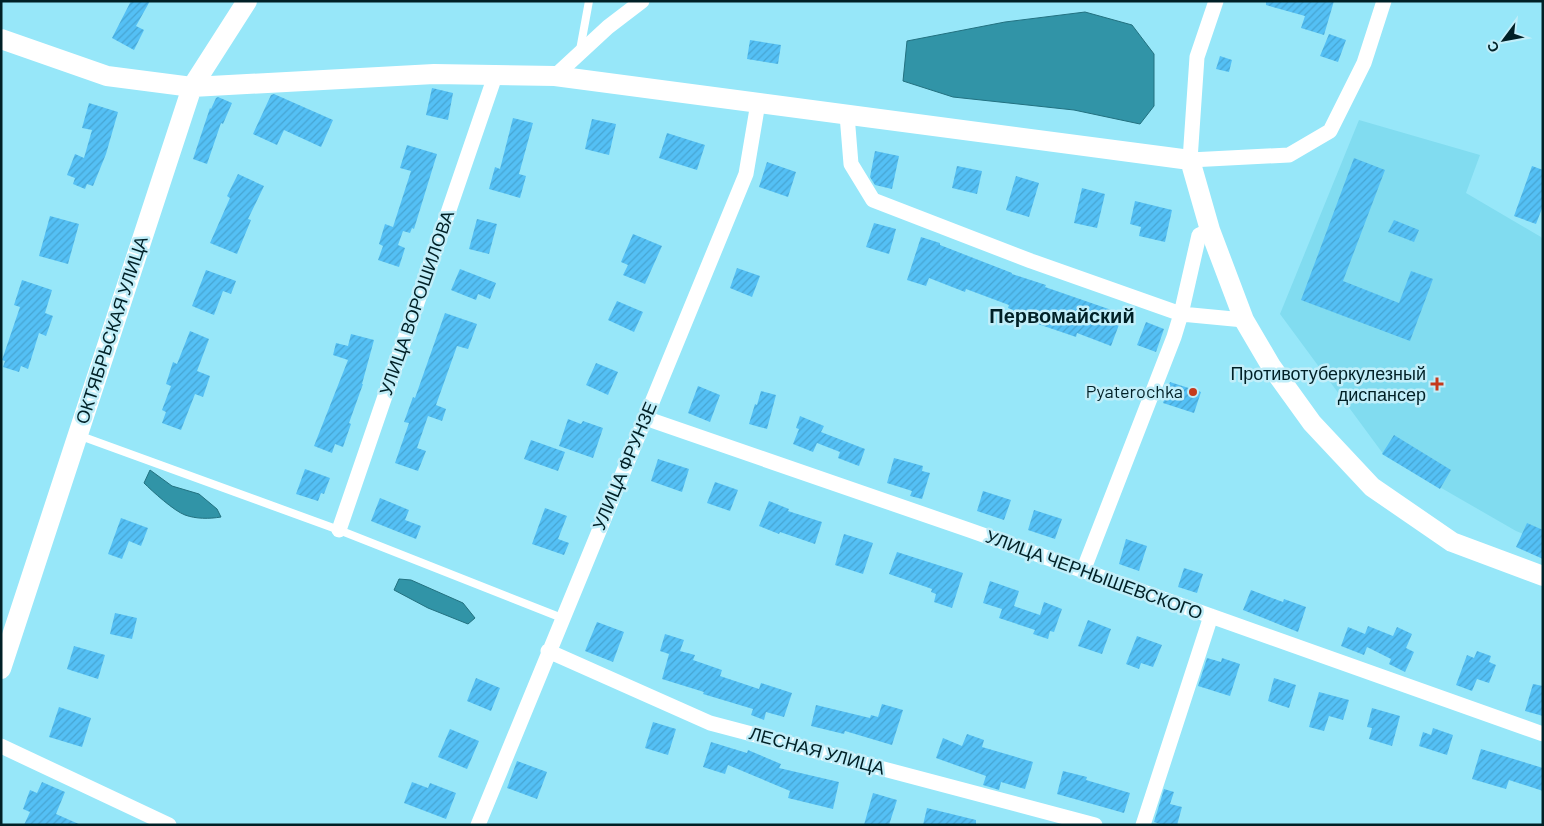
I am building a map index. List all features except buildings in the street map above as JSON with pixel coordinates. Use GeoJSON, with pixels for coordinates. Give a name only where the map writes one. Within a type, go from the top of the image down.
{"type":"FeatureCollection","features":[{"type":"Feature","properties":{"kind":"street","name":"ОКТЯБРЬСКАЯ УЛИЦА"},"geometry":{"type":"LineString","coordinates":[[1,669],[192,87],[247,1]]}},
{"type":"Feature","properties":{"kind":"street"},"geometry":{"type":"LineString","coordinates":[[555,76],[608,27],[642,1]]}},
{"type":"Feature","properties":{"kind":"street"},"geometry":{"type":"LineString","coordinates":[[1216,1],[1198,57],[1190,160],[1210,230],[1244,320],[1271,366],[1312,423],[1372,487],[1452,542],[1543,576]]}},
{"type":"Feature","properties":{"kind":"street"},"geometry":{"type":"LineString","coordinates":[[1,39],[107,76],[192,87],[434,74],[555,76],[1190,160],[1290,155],[1330,131],[1364,62],[1384,1]]}},
{"type":"Feature","properties":{"kind":"street","name":"УЛИЦА ВОРОШИЛОВА"},"geometry":{"type":"LineString","coordinates":[[339,530],[495,76]]}},
{"type":"Feature","properties":{"kind":"street","name":"УЛИЦА ФРУНЗЕ"},"geometry":{"type":"LineString","coordinates":[[478,825],[746,174],[758,103]]}},
{"type":"Feature","properties":{"kind":"street"},"geometry":{"type":"LineString","coordinates":[[847,115],[851,164],[873,200],[1181,314],[1244,320]]}},
{"type":"Feature","properties":{"kind":"street"},"geometry":{"type":"LineString","coordinates":[[1083,571],[1174,337],[1199,235],[1210,230]]}},
{"type":"Feature","properties":{"kind":"street","name":"УЛИЦА ЧЕРНЫШЕВСКОГО"},"geometry":{"type":"LineString","coordinates":[[645,418],[960,526],[1543,734]]}},
{"type":"Feature","properties":{"kind":"street"},"geometry":{"type":"LineString","coordinates":[[1143,825],[1210,616]]}},
{"type":"Feature","properties":{"kind":"street","name":"ЛЕСНАЯ УЛИЦА"},"geometry":{"type":"LineString","coordinates":[[548,652],[710,723],[1095,825]]}},
{"type":"Feature","properties":{"kind":"street"},"geometry":{"type":"LineString","coordinates":[[1,746],[169,825]]}},
{"type":"Feature","properties":{"kind":"lane"},"geometry":{"type":"LineString","coordinates":[[579,54],[589,1]]}},
{"type":"Feature","properties":{"kind":"lane"},"geometry":{"type":"LineString","coordinates":[[78,435],[339,530],[562,618]]}},
{"type":"Feature","properties":{"kind":"shaded area"},"geometry":{"type":"Polygon","coordinates":[[[1085,12],[1132,25],[1154,54],[1154,106],[1140,124],[1074,110],[953,97],[903,81],[907,41],[1005,22],[1085,12]]]}},
{"type":"Feature","properties":{"kind":"shaded area","name":"Противотуберкулезный диспансер"},"geometry":{"type":"Polygon","coordinates":[[[1359,120],[1480,155],[1466,193],[1541,237],[1543,240],[1543,542],[1516,531],[1384,455],[1280,314],[1359,120]]]}},
{"type":"Feature","properties":{"kind":"shaded area"},"geometry":{"type":"Polygon","coordinates":[[[150,470],[172,486],[199,494],[217,509],[221,517],[194,517],[185,515],[175,509],[144,483],[150,470]]]}},
{"type":"Feature","properties":{"kind":"shaded area"},"geometry":{"type":"Polygon","coordinates":[[[399,579],[411,580],[463,603],[475,618],[468,624],[428,608],[394,590],[399,579]]]}},
{"type":"Feature","properties":{"kind":"place","name":"Противотуберкулезный диспансер"},"geometry":{"type":"Point","coordinates":[1437,384]}},
{"type":"Feature","properties":{"kind":"place","name":"Pyaterochka"},"geometry":{"type":"Point","coordinates":[1193,392]}},
{"type":"Feature","properties":{"kind":"district","name":"Первомайский"},"geometry":{"type":"Point","coordinates":[1062,316]}}]}
